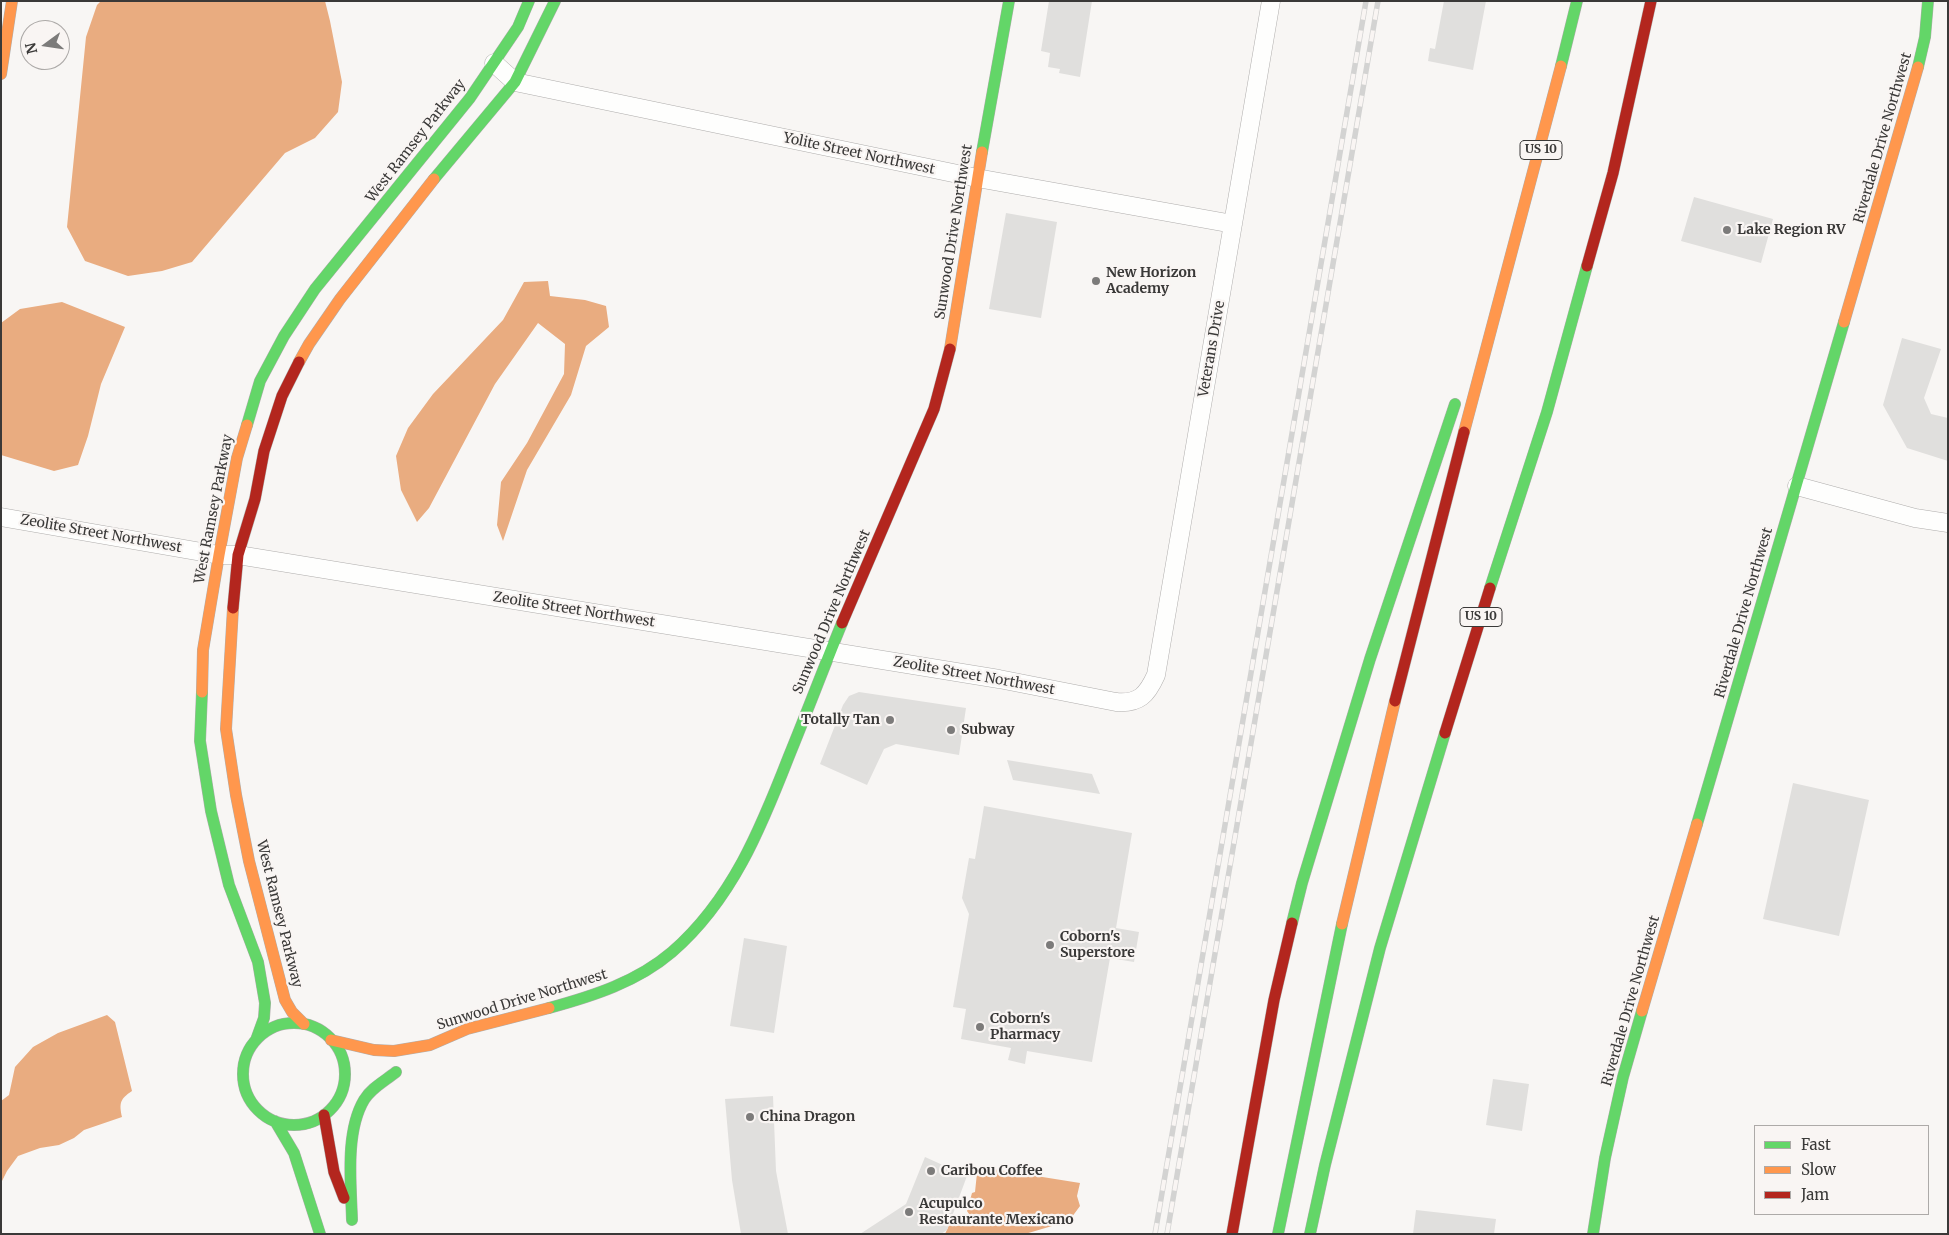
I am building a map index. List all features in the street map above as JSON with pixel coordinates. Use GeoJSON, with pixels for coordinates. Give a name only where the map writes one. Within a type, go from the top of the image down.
{"type":"FeatureCollection","features":[{"type":"Feature","properties":{"kind":"main road"},"geometry":{"type":"LineString","coordinates":[[1,74],[12,1]]}},
{"type":"Feature","properties":{"kind":"main road","name":"West Ramsey Parkway"},"geometry":{"type":"LineString","coordinates":[[256,1040],[264,1018],[265,1003],[258,962],[229,885],[211,811],[200,741],[203,650],[237,458],[260,382],[284,336],[315,289],[470,98],[518,26],[529,1]]}},
{"type":"Feature","properties":{"kind":"main road","name":"West Ramsey Parkway"},"geometry":{"type":"LineString","coordinates":[[304,1024],[292,1012],[285,1000],[276,970],[269,933],[249,861],[226,729],[230,644],[238,555],[255,499],[264,451],[282,396],[309,344],[340,299],[415,202],[515,82],[555,1]]}},
{"type":"Feature","properties":{"kind":"main road","name":"Sunwood Drive Northwest"},"geometry":{"type":"LineString","coordinates":[[430,1045],[467,1030],[579,1000],[638,975],[672,953],[695,930],[717,905],[745,860],[774,795],[830,652],[934,409],[949,357],[977,178],[1009,1]]}},
{"type":"Feature","properties":{"kind":"main road","name":"US 10"},"geometry":{"type":"LineString","coordinates":[[1278,1234],[1333,966],[1383,747],[1500,296],[1542,147],[1576,1]]}},
{"type":"Feature","properties":{"kind":"main road","name":"US 10"},"geometry":{"type":"LineString","coordinates":[[1310,1234],[1325,1165],[1380,948],[1466,663],[1547,412],[1613,173],[1651,1]]}},
{"type":"Feature","properties":{"kind":"main road","name":"Riverdale Drive Northwest"},"geometry":{"type":"LineString","coordinates":[[1593,1234],[1605,1158],[1623,1077],[1922,54],[1928,24],[1928,1]]}},
{"type":"Feature","properties":{"kind":"main road"},"geometry":{"type":"LineString","coordinates":[[1469,370],[1500,296]]}},
{"type":"Feature","properties":{"kind":"main road"},"geometry":{"type":"LineString","coordinates":[[1232,1234],[1274,1000],[1302,883],[1370,659],[1458,397]]}},
{"type":"Feature","properties":{"kind":"main road"},"geometry":{"type":"LineString","coordinates":[[1349,1117],[1414,834]]}},
{"type":"Feature","properties":{"kind":"main road"},"geometry":{"type":"LineString","coordinates":[[293,1023],[304,1024],[319,1030],[331,1040],[340,1054],[344,1069],[343,1086],[336,1101],[324,1115],[309,1122],[292,1125],[276,1121],[259,1111],[250,1101],[243,1077],[246,1057],[256,1040],[273,1027],[293,1023]]}},
{"type":"Feature","properties":{"kind":"main road"},"geometry":{"type":"LineString","coordinates":[[331,1040],[376,1051],[394,1051],[430,1045]]}},
{"type":"Feature","properties":{"kind":"main road"},"geometry":{"type":"LineString","coordinates":[[352,1220],[350,1173],[353,1137],[362,1103],[371,1091],[430,1045]]}},
{"type":"Feature","properties":{"kind":"main road"},"geometry":{"type":"LineString","coordinates":[[336,1101],[403,1066]]}},
{"type":"Feature","properties":{"kind":"main road"},"geometry":{"type":"LineString","coordinates":[[324,1115],[334,1172],[356,1234]]}},
{"type":"Feature","properties":{"kind":"main road"},"geometry":{"type":"LineString","coordinates":[[276,1121],[294,1153],[320,1234]]}},
{"type":"Feature","properties":{"kind":"street","name":"Veterans Drive"},"geometry":{"type":"LineString","coordinates":[[1145,694],[1156,675],[1271,1]]}},
{"type":"Feature","properties":{"kind":"street"},"geometry":{"type":"LineString","coordinates":[[494,63],[515,82]]}},
{"type":"Feature","properties":{"kind":"street","name":"Yolite Street Northwest"},"geometry":{"type":"LineString","coordinates":[[515,82],[977,178],[1233,224]]}},
{"type":"Feature","properties":{"kind":"street"},"geometry":{"type":"LineString","coordinates":[[1797,486],[1914,518],[1948,523]]}},
{"type":"Feature","properties":{"kind":"street","name":"Zeolite Street Northwest"},"geometry":{"type":"LineString","coordinates":[[1,517],[219,555],[238,555],[999,680],[1116,702],[1134,702],[1145,694]]}},
{"type":"Feature","properties":{"kind":"shaded area"},"geometry":{"type":"Polygon","coordinates":[[[101,1],[325,1],[330,21],[342,82],[338,112],[315,138],[285,153],[192,262],[162,271],[128,276],[85,261],[67,227],[86,37],[97,5],[101,1]]]}},
{"type":"Feature","properties":{"kind":"shaded area"},"geometry":{"type":"Polygon","coordinates":[[[548,281],[550,296],[585,300],[606,306],[609,327],[586,346],[571,395],[527,470],[503,541],[497,525],[501,482],[527,443],[564,374],[565,344],[538,323],[495,384],[429,508],[417,522],[401,490],[396,456],[408,428],[433,394],[503,320],[524,282],[548,281]]]}},
{"type":"Feature","properties":{"kind":"shaded area"},"geometry":{"type":"Polygon","coordinates":[[[62,302],[125,327],[101,384],[88,436],[78,465],[54,471],[1,455],[1,323],[20,309],[62,302]]]}},
{"type":"Feature","properties":{"kind":"shaded area"},"geometry":{"type":"Polygon","coordinates":[[[107,1015],[115,1022],[132,1091],[121,1102],[122,1117],[84,1130],[74,1138],[59,1145],[40,1148],[18,1156],[1,1183],[1,1101],[9,1095],[15,1067],[33,1047],[58,1033],[107,1015]]]}},
{"type":"Feature","properties":{"kind":"shaded area"},"geometry":{"type":"Polygon","coordinates":[[[980,1167],[1080,1183],[1077,1196],[1080,1206],[1069,1221],[1025,1234],[945,1234],[951,1221],[964,1226],[969,1214],[967,1211],[972,1193],[975,1192],[977,1173],[973,1169],[980,1167]]]}},
{"type":"Feature","properties":{"kind":"building"},"geometry":{"type":"Polygon","coordinates":[[[1049,1],[1092,1],[1080,77],[1059,73],[1060,69],[1048,67],[1050,53],[1041,51],[1049,1]]]}},
{"type":"Feature","properties":{"kind":"building"},"geometry":{"type":"Polygon","coordinates":[[[1444,1],[1486,1],[1473,70],[1428,61],[1430,48],[1435,49],[1444,1]]]}},
{"type":"Feature","properties":{"kind":"building","name":"Lake Region RV"},"geometry":{"type":"Polygon","coordinates":[[[1694,197],[1773,219],[1761,263],[1681,241],[1694,197]]]}},
{"type":"Feature","properties":{"kind":"building"},"geometry":{"type":"Polygon","coordinates":[[[1006,213],[1057,222],[1041,318],[989,309],[1006,213]]]}},
{"type":"Feature","properties":{"kind":"building"},"geometry":{"type":"Polygon","coordinates":[[[1902,338],[1941,349],[1924,398],[1931,414],[1948,418],[1948,461],[1907,448],[1883,405],[1902,338]]]}},
{"type":"Feature","properties":{"kind":"building"},"geometry":{"type":"Polygon","coordinates":[[[859,692],[966,708],[959,755],[896,744],[884,749],[867,785],[820,764],[843,705],[849,696],[859,692]]]}},
{"type":"Feature","properties":{"kind":"building"},"geometry":{"type":"Polygon","coordinates":[[[1007,760],[1092,774],[1100,794],[1013,780],[1007,760]]]}},
{"type":"Feature","properties":{"kind":"building"},"geometry":{"type":"Polygon","coordinates":[[[1793,783],[1869,800],[1839,936],[1763,919],[1793,783]]]}},
{"type":"Feature","properties":{"kind":"building","name":"Coborn's Superstore"},"geometry":{"type":"Polygon","coordinates":[[[984,806],[1132,833],[1116,928],[1139,932],[1134,962],[1110,958],[1092,1062],[1027,1051],[1025,1064],[1008,1060],[1011,1048],[961,1039],[966,1009],[953,1007],[969,914],[962,898],[969,858],[975,859],[984,806]]]}},
{"type":"Feature","properties":{"kind":"building"},"geometry":{"type":"Polygon","coordinates":[[[744,938],[787,946],[774,1033],[730,1026],[744,938]]]}},
{"type":"Feature","properties":{"kind":"building"},"geometry":{"type":"Polygon","coordinates":[[[1493,1079],[1529,1084],[1522,1131],[1486,1125],[1493,1079]]]}},
{"type":"Feature","properties":{"kind":"building"},"geometry":{"type":"Polygon","coordinates":[[[773,1096],[776,1171],[788,1234],[741,1234],[732,1180],[725,1099],[773,1096]]]}},
{"type":"Feature","properties":{"kind":"building"},"geometry":{"type":"Polygon","coordinates":[[[925,1157],[967,1176],[947,1230],[941,1234],[860,1234],[906,1204],[925,1157]]]}},
{"type":"Feature","properties":{"kind":"building"},"geometry":{"type":"Polygon","coordinates":[[[1416,1210],[1496,1219],[1494,1234],[1413,1234],[1416,1210]]]}},
{"type":"Feature","properties":{"kind":"railway"},"geometry":{"type":"LineString","coordinates":[[1155,1234],[1366,1]]}},
{"type":"Feature","properties":{"kind":"railway"},"geometry":{"type":"LineString","coordinates":[[1167,1234],[1378,1]]}},
{"type":"Feature","properties":{"kind":"traffic: fast"},"geometry":{"type":"LineString","coordinates":[[247,425],[260,381],[284,336],[315,289],[470,98],[518,27],[529,1]]}},
{"type":"Feature","properties":{"kind":"traffic: fast"},"geometry":{"type":"LineString","coordinates":[[434,179],[515,82],[555,1]]}},
{"type":"Feature","properties":{"kind":"traffic: fast"},"geometry":{"type":"LineString","coordinates":[[982,152],[1009,1]]}},
{"type":"Feature","properties":{"kind":"traffic: fast"},"geometry":{"type":"LineString","coordinates":[[1561,66],[1577,1]]}},
{"type":"Feature","properties":{"kind":"traffic: fast"},"geometry":{"type":"LineString","coordinates":[[1918,67],[1925,37],[1928,1]]}},
{"type":"Feature","properties":{"kind":"traffic: fast"},"geometry":{"type":"LineString","coordinates":[[1490,588],[1547,412],[1587,266]]}},
{"type":"Feature","properties":{"kind":"traffic: fast"},"geometry":{"type":"LineString","coordinates":[[1697,824],[1844,322]]}},
{"type":"Feature","properties":{"kind":"traffic: fast"},"geometry":{"type":"LineString","coordinates":[[1292,923],[1302,883],[1370,659],[1455,404]]}},
{"type":"Feature","properties":{"kind":"traffic: fast"},"geometry":{"type":"LineString","coordinates":[[549,1008],[614,987],[644,972],[672,952],[712,910],[742,861],[767,810],[842,623]]}},
{"type":"Feature","properties":{"kind":"traffic: fast"},"geometry":{"type":"LineString","coordinates":[[202,692],[200,741],[211,811],[229,885],[258,962],[265,1003],[264,1018],[256,1040]]}},
{"type":"Feature","properties":{"kind":"traffic: fast"},"geometry":{"type":"LineString","coordinates":[[1310,1234],[1325,1165],[1380,948],[1445,733]]}},
{"type":"Feature","properties":{"kind":"traffic: fast"},"geometry":{"type":"LineString","coordinates":[[1278,1234],[1342,924]]}},
{"type":"Feature","properties":{"kind":"traffic: fast"},"geometry":{"type":"LineString","coordinates":[[1593,1234],[1605,1158],[1623,1077],[1642,1011]]}},
{"type":"Feature","properties":{"kind":"traffic: fast"},"geometry":{"type":"LineString","coordinates":[[294,1023],[313,1027],[330,1038],[341,1055],[345,1074],[341,1093],[330,1110],[313,1121],[294,1125],[275,1121],[258,1110],[247,1093],[243,1074],[247,1055],[258,1038],[275,1027],[294,1023]]}},
{"type":"Feature","properties":{"kind":"traffic: fast"},"geometry":{"type":"LineString","coordinates":[[352,1220],[350,1158],[358,1113],[370,1092],[396,1072]]}},
{"type":"Feature","properties":{"kind":"traffic: fast"},"geometry":{"type":"LineString","coordinates":[[275,1121],[294,1153],[320,1234]]}},
{"type":"Feature","properties":{"kind":"traffic: slow"},"geometry":{"type":"LineString","coordinates":[[1,74],[12,1]]}},
{"type":"Feature","properties":{"kind":"traffic: slow"},"geometry":{"type":"LineString","coordinates":[[1464,432],[1561,66]]}},
{"type":"Feature","properties":{"kind":"traffic: slow"},"geometry":{"type":"LineString","coordinates":[[1844,322],[1918,67]]}},
{"type":"Feature","properties":{"kind":"traffic: slow"},"geometry":{"type":"LineString","coordinates":[[950,349],[982,152]]}},
{"type":"Feature","properties":{"kind":"traffic: slow"},"geometry":{"type":"LineString","coordinates":[[299,362],[340,299],[434,179]]}},
{"type":"Feature","properties":{"kind":"traffic: slow"},"geometry":{"type":"LineString","coordinates":[[202,692],[203,650],[219,555],[237,458],[247,425]]}},
{"type":"Feature","properties":{"kind":"traffic: slow"},"geometry":{"type":"LineString","coordinates":[[233,608],[226,729],[236,795],[249,861],[285,1000],[292,1012],[304,1024]]}},
{"type":"Feature","properties":{"kind":"traffic: slow"},"geometry":{"type":"LineString","coordinates":[[1342,924],[1395,701]]}},
{"type":"Feature","properties":{"kind":"traffic: slow"},"geometry":{"type":"LineString","coordinates":[[1642,1011],[1697,824]]}},
{"type":"Feature","properties":{"kind":"traffic: slow"},"geometry":{"type":"LineString","coordinates":[[331,1040],[374,1050],[394,1051],[430,1045],[467,1029],[549,1008]]}},
{"type":"Feature","properties":{"kind":"traffic: jam"},"geometry":{"type":"LineString","coordinates":[[1587,266],[1613,173],[1651,1]]}},
{"type":"Feature","properties":{"kind":"traffic: jam"},"geometry":{"type":"LineString","coordinates":[[842,623],[934,409],[950,349]]}},
{"type":"Feature","properties":{"kind":"traffic: jam"},"geometry":{"type":"LineString","coordinates":[[233,608],[238,555],[255,499],[264,451],[282,396],[299,362]]}},
{"type":"Feature","properties":{"kind":"traffic: jam"},"geometry":{"type":"LineString","coordinates":[[1395,701],[1464,432]]}},
{"type":"Feature","properties":{"kind":"traffic: jam"},"geometry":{"type":"LineString","coordinates":[[1445,733],[1490,588]]}},
{"type":"Feature","properties":{"kind":"traffic: jam"},"geometry":{"type":"LineString","coordinates":[[1232,1234],[1274,1000],[1292,923]]}},
{"type":"Feature","properties":{"kind":"traffic: jam"},"geometry":{"type":"LineString","coordinates":[[324,1115],[334,1172],[344,1198]]}},
{"type":"Feature","properties":{"kind":"place","name":"Lake Region RV"},"geometry":{"type":"Point","coordinates":[1727,230]}},
{"type":"Feature","properties":{"kind":"place","name":"New Horizon Academy"},"geometry":{"type":"Point","coordinates":[1096,281]}},
{"type":"Feature","properties":{"kind":"place","name":"Totally Tan"},"geometry":{"type":"Point","coordinates":[890,720]}},
{"type":"Feature","properties":{"kind":"place","name":"Subway"},"geometry":{"type":"Point","coordinates":[951,730]}},
{"type":"Feature","properties":{"kind":"place","name":"Coborn's Superstore"},"geometry":{"type":"Point","coordinates":[1050,945]}},
{"type":"Feature","properties":{"kind":"place","name":"Coborn's Pharmacy"},"geometry":{"type":"Point","coordinates":[980,1027]}},
{"type":"Feature","properties":{"kind":"place","name":"China Dragon"},"geometry":{"type":"Point","coordinates":[750,1117]}},
{"type":"Feature","properties":{"kind":"place","name":"Caribou Coffee"},"geometry":{"type":"Point","coordinates":[931,1171]}},
{"type":"Feature","properties":{"kind":"place","name":"Acupulco Restaurante Mexicano"},"geometry":{"type":"Point","coordinates":[909,1212]}}]}
